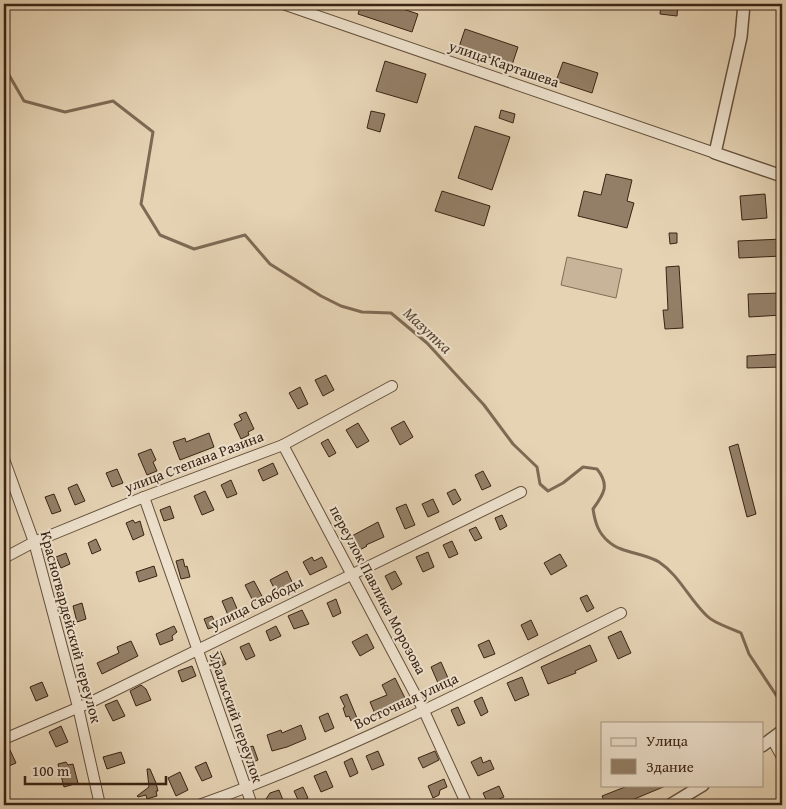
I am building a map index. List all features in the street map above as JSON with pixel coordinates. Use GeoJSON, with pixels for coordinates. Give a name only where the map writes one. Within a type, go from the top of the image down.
{"type":"FeatureCollection","features":[{"type":"Feature","properties":{"kind":"street","name":"улица Карташева"},"geometry":{"type":"LineString","coordinates":[[283,4],[782,176]]}},
{"type":"Feature","properties":{"kind":"street"},"geometry":{"type":"LineString","coordinates":[[715,152],[741,37],[744,4]]}},
{"type":"Feature","properties":{"kind":"street","name":"улица Степана Разина"},"geometry":{"type":"LineString","coordinates":[[4,558],[34,542],[144,497],[283,445],[392,386]]}},
{"type":"Feature","properties":{"kind":"street","name":"переулок Павлика Морозова"},"geometry":{"type":"LineString","coordinates":[[283,445],[424,711],[467,805]]}},
{"type":"Feature","properties":{"kind":"street","name":"Красногвардейский переулок"},"geometry":{"type":"LineString","coordinates":[[4,459],[34,542],[78,707],[100,805]]}},
{"type":"Feature","properties":{"kind":"street","name":"улица Свободы"},"geometry":{"type":"LineString","coordinates":[[4,739],[78,707],[521,492]]}},
{"type":"Feature","properties":{"kind":"street","name":"Уральский переулок"},"geometry":{"type":"LineString","coordinates":[[144,497],[252,805]]}},
{"type":"Feature","properties":{"kind":"street","name":"Восточная улица"},"geometry":{"type":"LineString","coordinates":[[199,805],[245,789],[424,711],[621,613]]}},
{"type":"Feature","properties":{"kind":"street"},"geometry":{"type":"LineString","coordinates":[[782,731],[767,742],[782,757]]}},
{"type":"Feature","properties":{"kind":"street"},"geometry":{"type":"LineString","coordinates":[[670,805],[701,786]]}},
{"type":"Feature","properties":{"kind":"shaded area"},"geometry":{"type":"Polygon","coordinates":[[[567,257],[622,269],[616,298],[561,285],[567,257]]]}},
{"type":"Feature","properties":{"kind":"building"},"geometry":{"type":"Polygon","coordinates":[[[361,4],[388,4],[418,14],[412,32],[358,14],[361,4]]]}},
{"type":"Feature","properties":{"kind":"building"},"geometry":{"type":"Polygon","coordinates":[[[661,4],[678,4],[677,16],[660,14],[661,4]]]}},
{"type":"Feature","properties":{"kind":"building"},"geometry":{"type":"Polygon","coordinates":[[[465,29],[518,47],[512,65],[459,47],[465,29]]]}},
{"type":"Feature","properties":{"kind":"building"},"geometry":{"type":"Polygon","coordinates":[[[385,61],[426,74],[417,103],[376,91],[385,61]]]}},
{"type":"Feature","properties":{"kind":"building"},"geometry":{"type":"Polygon","coordinates":[[[563,62],[598,73],[592,93],[556,81],[563,62]]]}},
{"type":"Feature","properties":{"kind":"building"},"geometry":{"type":"Polygon","coordinates":[[[501,110],[515,114],[513,123],[499,118],[501,110]]]}},
{"type":"Feature","properties":{"kind":"building"},"geometry":{"type":"Polygon","coordinates":[[[371,111],[385,114],[380,132],[367,128],[371,111]]]}},
{"type":"Feature","properties":{"kind":"building"},"geometry":{"type":"Polygon","coordinates":[[[475,126],[510,137],[492,190],[458,178],[475,126]]]}},
{"type":"Feature","properties":{"kind":"building"},"geometry":{"type":"Polygon","coordinates":[[[606,174],[632,180],[627,201],[634,203],[627,228],[578,216],[584,191],[601,195],[606,174]]]}},
{"type":"Feature","properties":{"kind":"building"},"geometry":{"type":"Polygon","coordinates":[[[442,191],[490,206],[484,226],[435,211],[442,191]]]}},
{"type":"Feature","properties":{"kind":"building"},"geometry":{"type":"Polygon","coordinates":[[[765,194],[767,218],[742,220],[740,196],[765,194]]]}},
{"type":"Feature","properties":{"kind":"building"},"geometry":{"type":"Polygon","coordinates":[[[669,233],[677,233],[677,243],[670,244],[669,233]]]}},
{"type":"Feature","properties":{"kind":"building"},"geometry":{"type":"Polygon","coordinates":[[[782,239],[782,256],[739,258],[738,241],[782,239]]]}},
{"type":"Feature","properties":{"kind":"building"},"geometry":{"type":"Polygon","coordinates":[[[679,266],[683,328],[665,329],[663,310],[668,310],[666,267],[679,266]]]}},
{"type":"Feature","properties":{"kind":"building"},"geometry":{"type":"Polygon","coordinates":[[[782,293],[782,315],[749,317],[748,294],[782,293]]]}},
{"type":"Feature","properties":{"kind":"building"},"geometry":{"type":"Polygon","coordinates":[[[782,354],[782,367],[747,368],[747,356],[782,354]]]}},
{"type":"Feature","properties":{"kind":"building"},"geometry":{"type":"Polygon","coordinates":[[[326,375],[334,390],[323,396],[315,380],[326,375]]]}},
{"type":"Feature","properties":{"kind":"building"},"geometry":{"type":"Polygon","coordinates":[[[300,387],[308,404],[298,409],[289,393],[300,387]]]}},
{"type":"Feature","properties":{"kind":"building"},"geometry":{"type":"Polygon","coordinates":[[[246,412],[254,429],[248,432],[249,435],[241,439],[234,424],[242,420],[239,415],[246,412]]]}},
{"type":"Feature","properties":{"kind":"building"},"geometry":{"type":"Polygon","coordinates":[[[404,421],[413,437],[400,445],[391,428],[404,421]]]}},
{"type":"Feature","properties":{"kind":"building"},"geometry":{"type":"Polygon","coordinates":[[[358,423],[369,441],[357,448],[346,430],[358,423]]]}},
{"type":"Feature","properties":{"kind":"building"},"geometry":{"type":"Polygon","coordinates":[[[209,433],[214,447],[180,460],[173,442],[185,438],[186,442],[209,433]]]}},
{"type":"Feature","properties":{"kind":"building"},"geometry":{"type":"Polygon","coordinates":[[[328,439],[336,453],[329,457],[321,443],[328,439]]]}},
{"type":"Feature","properties":{"kind":"building"},"geometry":{"type":"Polygon","coordinates":[[[738,444],[756,514],[747,517],[729,447],[738,444]]]}},
{"type":"Feature","properties":{"kind":"building"},"geometry":{"type":"Polygon","coordinates":[[[151,449],[156,460],[153,462],[157,471],[147,475],[138,454],[151,449]]]}},
{"type":"Feature","properties":{"kind":"building"},"geometry":{"type":"Polygon","coordinates":[[[273,463],[278,474],[263,481],[258,470],[273,463]]]}},
{"type":"Feature","properties":{"kind":"building"},"geometry":{"type":"Polygon","coordinates":[[[117,469],[123,483],[112,487],[106,473],[117,469]]]}},
{"type":"Feature","properties":{"kind":"building"},"geometry":{"type":"Polygon","coordinates":[[[483,471],[491,486],[482,490],[475,475],[483,471]]]}},
{"type":"Feature","properties":{"kind":"building"},"geometry":{"type":"Polygon","coordinates":[[[231,480],[237,494],[227,498],[221,485],[231,480]]]}},
{"type":"Feature","properties":{"kind":"building"},"geometry":{"type":"Polygon","coordinates":[[[77,484],[85,501],[75,505],[68,488],[77,484]]]}},
{"type":"Feature","properties":{"kind":"building"},"geometry":{"type":"Polygon","coordinates":[[[455,489],[461,500],[453,505],[447,493],[455,489]]]}},
{"type":"Feature","properties":{"kind":"building"},"geometry":{"type":"Polygon","coordinates":[[[205,491],[214,510],[202,515],[194,496],[205,491]]]}},
{"type":"Feature","properties":{"kind":"building"},"geometry":{"type":"Polygon","coordinates":[[[54,494],[61,511],[52,514],[45,497],[54,494]]]}},
{"type":"Feature","properties":{"kind":"building"},"geometry":{"type":"Polygon","coordinates":[[[433,499],[439,512],[428,517],[422,504],[433,499]]]}},
{"type":"Feature","properties":{"kind":"building"},"geometry":{"type":"Polygon","coordinates":[[[406,504],[415,525],[405,529],[396,508],[406,504]]]}},
{"type":"Feature","properties":{"kind":"building"},"geometry":{"type":"Polygon","coordinates":[[[170,506],[174,518],[164,521],[160,510],[170,506]]]}},
{"type":"Feature","properties":{"kind":"building"},"geometry":{"type":"Polygon","coordinates":[[[502,515],[507,526],[500,530],[495,518],[502,515]]]}},
{"type":"Feature","properties":{"kind":"building"},"geometry":{"type":"Polygon","coordinates":[[[133,520],[135,523],[140,521],[144,535],[133,540],[126,523],[133,520]]]}},
{"type":"Feature","properties":{"kind":"building"},"geometry":{"type":"Polygon","coordinates":[[[378,522],[384,537],[358,551],[350,537],[378,522]]]}},
{"type":"Feature","properties":{"kind":"building"},"geometry":{"type":"Polygon","coordinates":[[[476,527],[482,538],[475,541],[469,530],[476,527]]]}},
{"type":"Feature","properties":{"kind":"building"},"geometry":{"type":"Polygon","coordinates":[[[96,539],[101,550],[92,554],[88,543],[96,539]]]}},
{"type":"Feature","properties":{"kind":"building"},"geometry":{"type":"Polygon","coordinates":[[[452,541],[458,554],[449,558],[443,545],[452,541]]]}},
{"type":"Feature","properties":{"kind":"building"},"geometry":{"type":"Polygon","coordinates":[[[428,552],[434,567],[423,572],[416,557],[428,552]]]}},
{"type":"Feature","properties":{"kind":"building"},"geometry":{"type":"Polygon","coordinates":[[[66,553],[70,564],[61,568],[56,557],[66,553]]]}},
{"type":"Feature","properties":{"kind":"building"},"geometry":{"type":"Polygon","coordinates":[[[560,554],[567,566],[551,575],[544,563],[560,554]]]}},
{"type":"Feature","properties":{"kind":"building"},"geometry":{"type":"Polygon","coordinates":[[[312,557],[314,561],[322,557],[327,567],[310,575],[303,562],[312,557]]]}},
{"type":"Feature","properties":{"kind":"building"},"geometry":{"type":"Polygon","coordinates":[[[183,559],[190,577],[181,579],[176,561],[183,559]]]}},
{"type":"Feature","properties":{"kind":"building"},"geometry":{"type":"Polygon","coordinates":[[[154,566],[157,576],[139,582],[136,572],[154,566]]]}},
{"type":"Feature","properties":{"kind":"building"},"geometry":{"type":"Polygon","coordinates":[[[287,571],[293,584],[276,592],[270,580],[287,571]]]}},
{"type":"Feature","properties":{"kind":"building"},"geometry":{"type":"Polygon","coordinates":[[[395,571],[402,584],[392,590],[385,576],[395,571]]]}},
{"type":"Feature","properties":{"kind":"building"},"geometry":{"type":"Polygon","coordinates":[[[254,581],[263,598],[254,603],[245,585],[254,581]]]}},
{"type":"Feature","properties":{"kind":"building"},"geometry":{"type":"Polygon","coordinates":[[[587,595],[594,608],[587,612],[580,598],[587,595]]]}},
{"type":"Feature","properties":{"kind":"building"},"geometry":{"type":"Polygon","coordinates":[[[232,597],[238,611],[228,615],[222,601],[232,597]]]}},
{"type":"Feature","properties":{"kind":"building"},"geometry":{"type":"Polygon","coordinates":[[[336,599],[341,613],[333,617],[327,603],[336,599]]]}},
{"type":"Feature","properties":{"kind":"building"},"geometry":{"type":"Polygon","coordinates":[[[82,603],[86,619],[77,622],[73,606],[82,603]]]}},
{"type":"Feature","properties":{"kind":"building"},"geometry":{"type":"Polygon","coordinates":[[[302,610],[309,624],[294,629],[288,616],[302,610]]]}},
{"type":"Feature","properties":{"kind":"building"},"geometry":{"type":"Polygon","coordinates":[[[212,616],[217,626],[208,629],[204,619],[212,616]]]}},
{"type":"Feature","properties":{"kind":"building"},"geometry":{"type":"Polygon","coordinates":[[[531,620],[538,635],[528,640],[521,625],[531,620]]]}},
{"type":"Feature","properties":{"kind":"building"},"geometry":{"type":"Polygon","coordinates":[[[174,626],[177,632],[172,636],[173,640],[160,645],[156,634],[174,626]]]}},
{"type":"Feature","properties":{"kind":"building"},"geometry":{"type":"Polygon","coordinates":[[[276,626],[281,636],[270,641],[266,631],[276,626]]]}},
{"type":"Feature","properties":{"kind":"building"},"geometry":{"type":"Polygon","coordinates":[[[621,631],[631,653],[618,659],[608,637],[621,631]]]}},
{"type":"Feature","properties":{"kind":"building"},"geometry":{"type":"Polygon","coordinates":[[[367,634],[374,648],[360,656],[352,642],[367,634]]]}},
{"type":"Feature","properties":{"kind":"building"},"geometry":{"type":"Polygon","coordinates":[[[489,640],[495,654],[484,658],[478,645],[489,640]]]}},
{"type":"Feature","properties":{"kind":"building"},"geometry":{"type":"Polygon","coordinates":[[[131,641],[138,656],[102,674],[97,663],[119,653],[117,647],[131,641]]]}},
{"type":"Feature","properties":{"kind":"building"},"geometry":{"type":"Polygon","coordinates":[[[249,643],[255,656],[246,660],[240,647],[249,643]]]}},
{"type":"Feature","properties":{"kind":"building"},"geometry":{"type":"Polygon","coordinates":[[[590,645],[597,661],[575,671],[576,673],[548,684],[541,667],[590,645]]]}},
{"type":"Feature","properties":{"kind":"building"},"geometry":{"type":"Polygon","coordinates":[[[220,651],[226,664],[215,669],[209,656],[220,651]]]}},
{"type":"Feature","properties":{"kind":"building"},"geometry":{"type":"Polygon","coordinates":[[[441,662],[448,678],[438,683],[431,667],[441,662]]]}},
{"type":"Feature","properties":{"kind":"building"},"geometry":{"type":"Polygon","coordinates":[[[192,666],[196,676],[182,682],[178,671],[192,666]]]}},
{"type":"Feature","properties":{"kind":"building"},"geometry":{"type":"Polygon","coordinates":[[[522,677],[529,695],[515,701],[507,683],[522,677]]]}},
{"type":"Feature","properties":{"kind":"building"},"geometry":{"type":"Polygon","coordinates":[[[395,678],[405,698],[385,708],[386,712],[376,716],[370,702],[387,695],[382,685],[395,678]]]}},
{"type":"Feature","properties":{"kind":"building"},"geometry":{"type":"Polygon","coordinates":[[[42,682],[48,696],[36,701],[30,687],[42,682]]]}},
{"type":"Feature","properties":{"kind":"building"},"geometry":{"type":"Polygon","coordinates":[[[141,685],[146,689],[151,700],[136,706],[130,691],[141,685]]]}},
{"type":"Feature","properties":{"kind":"building"},"geometry":{"type":"Polygon","coordinates":[[[347,694],[357,718],[351,721],[349,716],[346,717],[343,708],[345,707],[340,697],[347,694]]]}},
{"type":"Feature","properties":{"kind":"building"},"geometry":{"type":"Polygon","coordinates":[[[482,697],[488,712],[481,716],[474,701],[482,697]]]}},
{"type":"Feature","properties":{"kind":"building"},"geometry":{"type":"Polygon","coordinates":[[[117,700],[125,716],[113,721],[105,705],[117,700]]]}},
{"type":"Feature","properties":{"kind":"building"},"geometry":{"type":"Polygon","coordinates":[[[458,707],[465,723],[458,726],[451,710],[458,707]]]}},
{"type":"Feature","properties":{"kind":"building"},"geometry":{"type":"Polygon","coordinates":[[[328,713],[334,728],[325,732],[319,717],[328,713]]]}},
{"type":"Feature","properties":{"kind":"building"},"geometry":{"type":"Polygon","coordinates":[[[301,725],[306,739],[272,751],[267,735],[281,730],[282,733],[301,725]]]}},
{"type":"Feature","properties":{"kind":"building"},"geometry":{"type":"Polygon","coordinates":[[[61,726],[68,742],[56,747],[49,732],[61,726]]]}},
{"type":"Feature","properties":{"kind":"building"},"geometry":{"type":"Polygon","coordinates":[[[253,746],[258,760],[249,764],[243,749],[253,746]]]}},
{"type":"Feature","properties":{"kind":"building"},"geometry":{"type":"Polygon","coordinates":[[[10,750],[16,763],[9,766],[4,752],[10,750]]]}},
{"type":"Feature","properties":{"kind":"building"},"geometry":{"type":"Polygon","coordinates":[[[378,751],[384,765],[372,770],[366,756],[378,751]]]}},
{"type":"Feature","properties":{"kind":"building"},"geometry":{"type":"Polygon","coordinates":[[[435,751],[439,760],[423,768],[418,758],[435,751]]]}},
{"type":"Feature","properties":{"kind":"building"},"geometry":{"type":"Polygon","coordinates":[[[121,752],[125,763],[107,769],[103,757],[121,752]]]}},
{"type":"Feature","properties":{"kind":"building"},"geometry":{"type":"Polygon","coordinates":[[[481,757],[483,763],[490,760],[494,769],[478,776],[471,762],[481,757]]]}},
{"type":"Feature","properties":{"kind":"building"},"geometry":{"type":"Polygon","coordinates":[[[352,758],[358,773],[350,777],[344,762],[352,758]]]}},
{"type":"Feature","properties":{"kind":"building"},"geometry":{"type":"Polygon","coordinates":[[[66,762],[68,765],[73,764],[78,783],[64,787],[58,764],[66,762]]]}},
{"type":"Feature","properties":{"kind":"building"},"geometry":{"type":"Polygon","coordinates":[[[206,762],[212,777],[202,781],[195,767],[206,762]]]}},
{"type":"Feature","properties":{"kind":"building"},"geometry":{"type":"Polygon","coordinates":[[[147,769],[150,769],[158,791],[156,791],[157,796],[147,799],[146,795],[137,796],[149,787],[147,769]]]}},
{"type":"Feature","properties":{"kind":"building"},"geometry":{"type":"Polygon","coordinates":[[[326,771],[333,787],[321,792],[314,776],[326,771]]]}},
{"type":"Feature","properties":{"kind":"building"},"geometry":{"type":"Polygon","coordinates":[[[180,772],[188,790],[176,796],[168,778],[180,772]]]}},
{"type":"Feature","properties":{"kind":"building"},"geometry":{"type":"Polygon","coordinates":[[[444,779],[447,787],[440,790],[439,795],[433,798],[428,786],[444,779]]]}},
{"type":"Feature","properties":{"kind":"building"},"geometry":{"type":"Polygon","coordinates":[[[499,786],[504,797],[488,804],[483,793],[499,786]]]}},
{"type":"Feature","properties":{"kind":"building"},"geometry":{"type":"Polygon","coordinates":[[[627,786],[666,786],[620,805],[606,805],[602,796],[627,786]]]}},
{"type":"Feature","properties":{"kind":"building"},"geometry":{"type":"Polygon","coordinates":[[[303,787],[308,798],[299,802],[294,791],[303,787]]]}},
{"type":"Feature","properties":{"kind":"building"},"geometry":{"type":"Polygon","coordinates":[[[279,790],[285,805],[269,805],[266,799],[270,793],[279,790]]]}},
{"type":"Feature","properties":{"kind":"waterway","name":"Мазутка"},"geometry":{"type":"LineString","coordinates":[[4,70],[24,101],[65,112],[113,101],[153,132],[141,204],[160,235],[194,249],[245,235],[270,264],[321,296],[341,306],[362,312],[391,313],[427,343],[484,405],[513,444],[537,467],[540,484],[548,491],[563,483],[583,467],[597,469],[603,480],[604,489],[603,494],[593,509],[596,523],[602,535],[614,546],[659,562],[678,580],[710,619],[741,633],[749,654],[782,704]]}}]}
